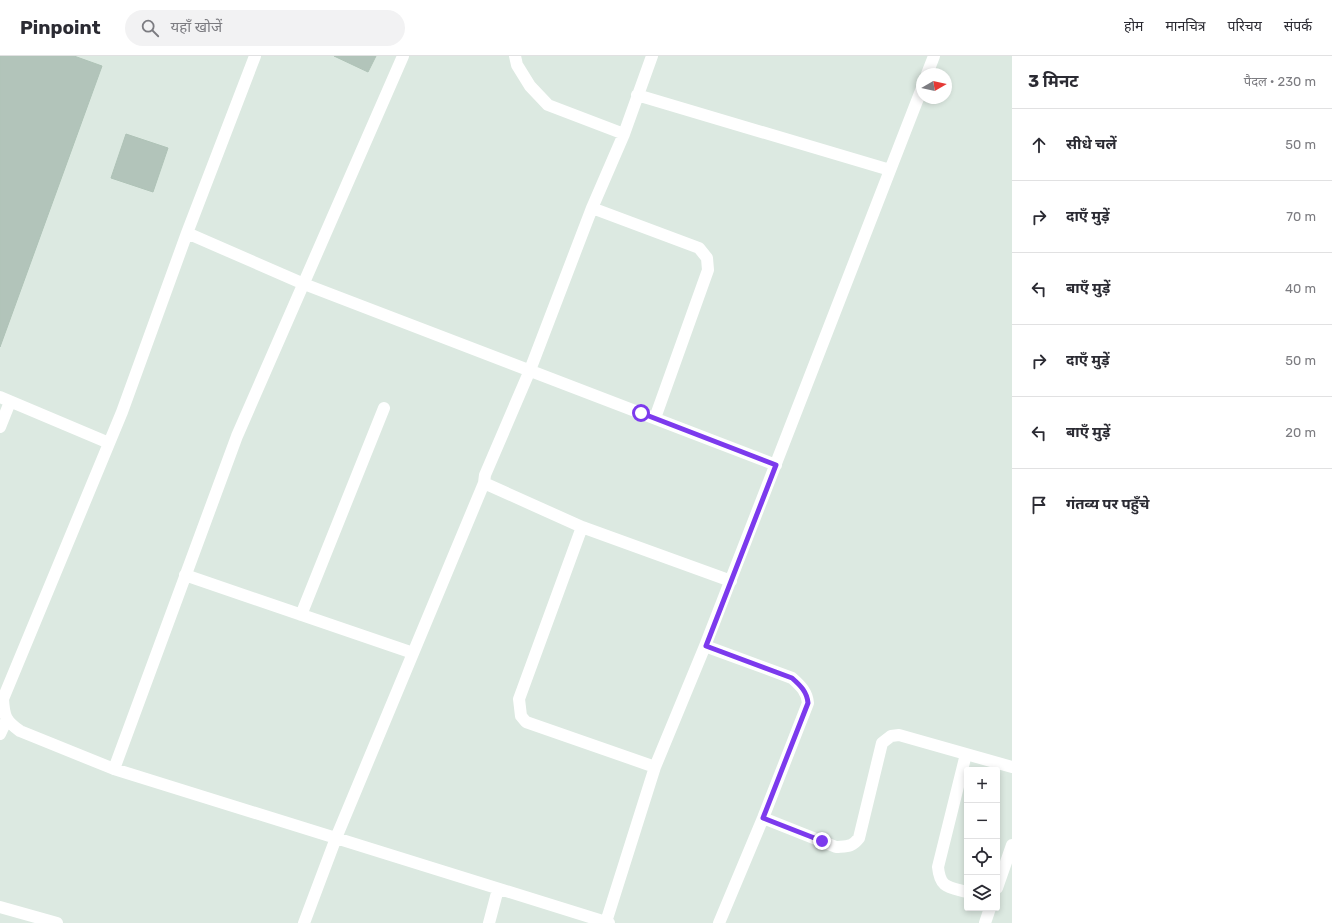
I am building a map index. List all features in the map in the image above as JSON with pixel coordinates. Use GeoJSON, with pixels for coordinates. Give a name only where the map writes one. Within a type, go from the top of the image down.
{"type":"FeatureCollection","features":[{"type":"Feature","properties":{"kind":"street"},"geometry":{"type":"LineString","coordinates":[[255,56],[187,233],[122,412],[3,699],[3,725],[9,723],[20,731],[114,769],[608,923],[655,767],[706,646],[916,103]]}},
{"type":"Feature","properties":{"kind":"street"},"geometry":{"type":"LineString","coordinates":[[114,769],[237,436],[403,56]]}},
{"type":"Feature","properties":{"kind":"street"},"geometry":{"type":"LineString","coordinates":[[515,56],[517,65],[530,86],[548,105],[624,134]]}},
{"type":"Feature","properties":{"kind":"street"},"geometry":{"type":"LineString","coordinates":[[304,923],[336,838],[530,370],[592,208],[624,134],[652,56]]}},
{"type":"Feature","properties":{"kind":"street"},"geometry":{"type":"LineString","coordinates":[[929,68],[934,56]]}},
{"type":"Feature","properties":{"kind":"street"},"geometry":{"type":"LineString","coordinates":[[637,96],[890,170]]}},
{"type":"Feature","properties":{"kind":"street"},"geometry":{"type":"LineString","coordinates":[[592,208],[699,248],[707,258],[708,270],[655,418]]}},
{"type":"Feature","properties":{"kind":"street"},"geometry":{"type":"LineString","coordinates":[[187,233],[304,284],[776,465]]}},
{"type":"Feature","properties":{"kind":"street"},"geometry":{"type":"LineString","coordinates":[[0,427],[5,399],[109,443]]}},
{"type":"Feature","properties":{"kind":"street"},"geometry":{"type":"LineString","coordinates":[[301,615],[384,408]]}},
{"type":"Feature","properties":{"kind":"street"},"geometry":{"type":"LineString","coordinates":[[484,483],[582,528],[731,581]]}},
{"type":"Feature","properties":{"kind":"street"},"geometry":{"type":"LineString","coordinates":[[582,528],[519,699],[521,716],[526,722],[655,767]]}},
{"type":"Feature","properties":{"kind":"street"},"geometry":{"type":"LineString","coordinates":[[185,575],[413,653]]}},
{"type":"Feature","properties":{"kind":"street"},"geometry":{"type":"LineString","coordinates":[[706,646],[792,678],[800,685],[807,695],[808,703],[763,818],[719,923]]}},
{"type":"Feature","properties":{"kind":"street"},"geometry":{"type":"LineString","coordinates":[[763,818],[836,847],[855,844],[859,838],[882,743],[891,736],[899,735],[1012,768]]}},
{"type":"Feature","properties":{"kind":"street"},"geometry":{"type":"LineString","coordinates":[[964,891],[944,884],[939,877],[938,866],[966,754]]}},
{"type":"Feature","properties":{"kind":"street"},"geometry":{"type":"LineString","coordinates":[[1000,879],[1012,845]]}},
{"type":"Feature","properties":{"kind":"street"},"geometry":{"type":"LineString","coordinates":[[489,923],[498,889]]}},
{"type":"Feature","properties":{"kind":"street"},"geometry":{"type":"LineString","coordinates":[[0,906],[57,923]]}},
{"type":"Feature","properties":{"kind":"street"},"geometry":{"type":"LineString","coordinates":[[985,923],[989,911]]}},
{"type":"Feature","properties":{"kind":"building"},"geometry":{"type":"Polygon","coordinates":[[[0,56],[74,56],[102,66],[0,347],[0,56]]]}},
{"type":"Feature","properties":{"kind":"building"},"geometry":{"type":"Polygon","coordinates":[[[334,56],[376,56],[368,72],[334,56]]]}},
{"type":"Feature","properties":{"kind":"building"},"geometry":{"type":"Polygon","coordinates":[[[126,134],[168,148],[153,192],[111,178],[126,134]]]}},
{"type":"Feature","properties":{"kind":"route"},"geometry":{"type":"LineString","coordinates":[[641,413],[776,465],[706,646],[792,678],[800,685],[807,695],[808,703],[763,818],[822,841]]}}]}
